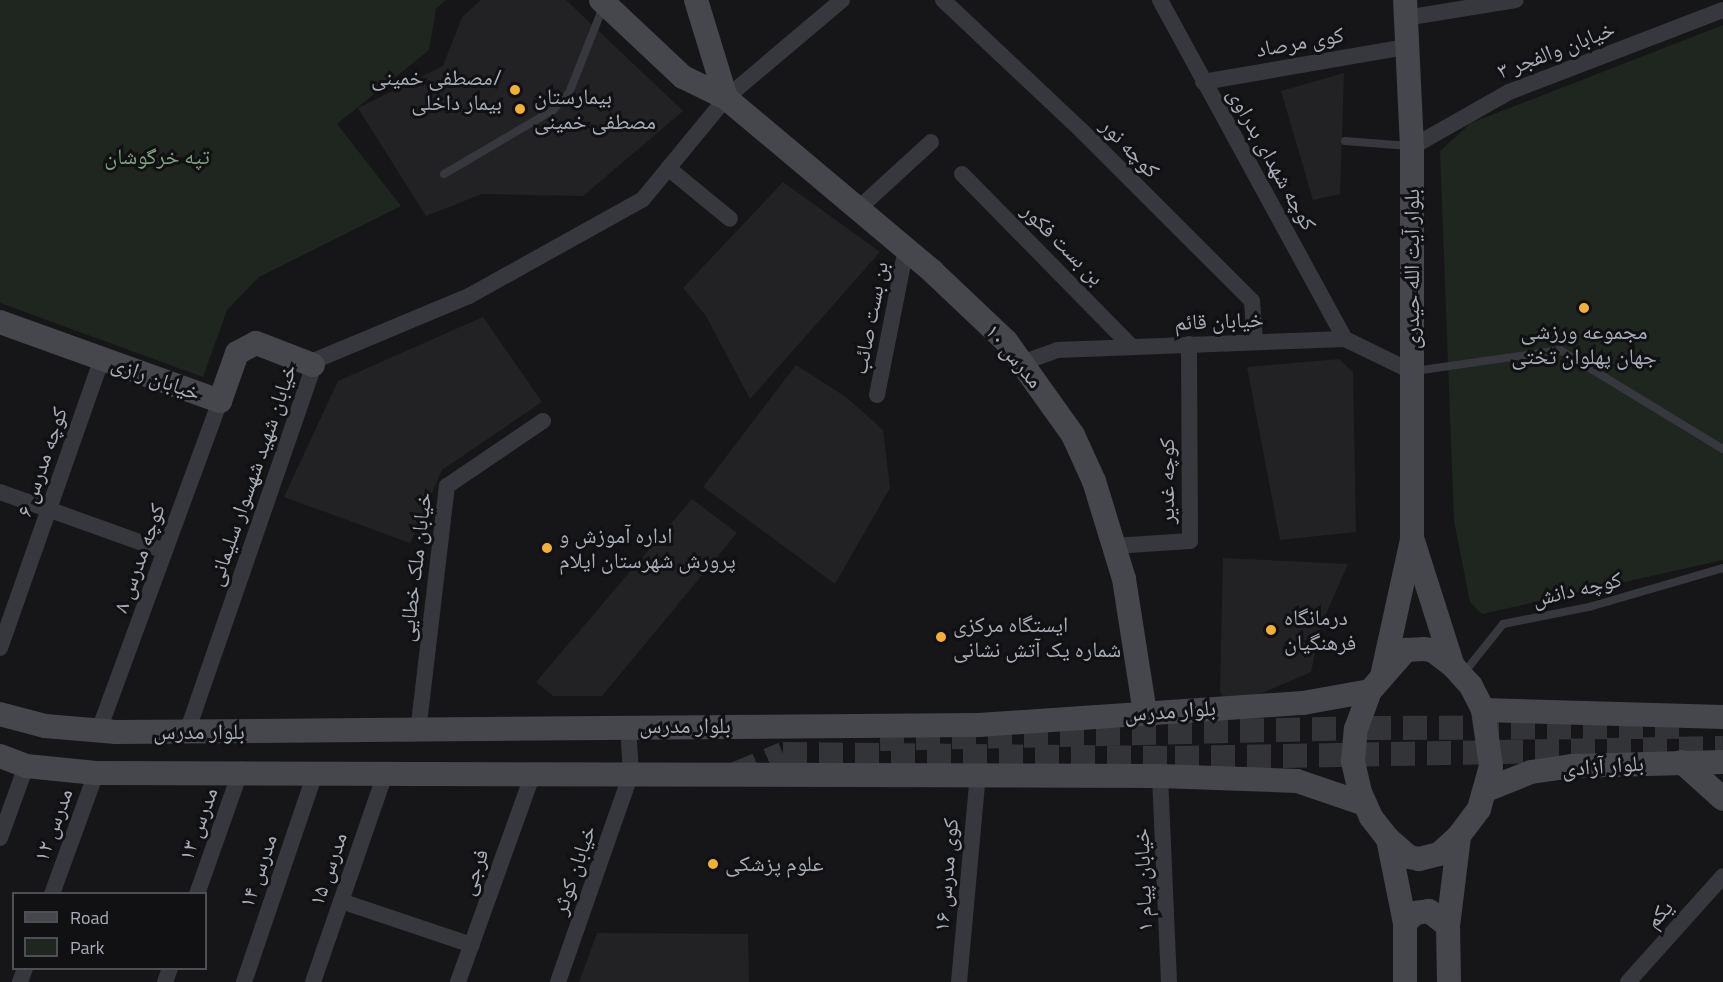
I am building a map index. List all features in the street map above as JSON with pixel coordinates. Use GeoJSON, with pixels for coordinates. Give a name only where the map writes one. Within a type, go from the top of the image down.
{"type":"FeatureCollection","features":[{"type":"Feature","properties":{"kind":"main road"},"geometry":{"type":"LineString","coordinates":[[696,0],[726,99]]}},
{"type":"Feature","properties":{"kind":"main road","name":"مدرس ۱۰"},"geometry":{"type":"LineString","coordinates":[[603,2],[683,77],[726,99],[906,249],[1006,341],[1073,435],[1094,481],[1124,579],[1145,713]]}},
{"type":"Feature","properties":{"kind":"main road","name":"بلوار آیت الله حیدری"},"geometry":{"type":"LineString","coordinates":[[1376,683],[1412,539],[1412,147],[1405,47],[1405,9]]}},
{"type":"Feature","properties":{"kind":"main road","name":"خیابان رازی"},"geometry":{"type":"LineString","coordinates":[[0,322],[220,401],[237,353],[256,343],[313,365]]}},
{"type":"Feature","properties":{"kind":"main road","name":"بلوار آیت الله حیدری"},"geometry":{"type":"LineString","coordinates":[[1412,539],[1457,671]]}},
{"type":"Feature","properties":{"kind":"main road"},"geometry":{"type":"LineString","coordinates":[[1406,650],[1432,650],[1457,671],[1483,710],[1491,766],[1479,809],[1459,837],[1439,854],[1419,859],[1409,856],[1388,839],[1365,804],[1353,761],[1356,729],[1376,683],[1406,650]]}},
{"type":"Feature","properties":{"kind":"main road","name":"بلوار مدرس"},"geometry":{"type":"LineString","coordinates":[[0,714],[45,726],[187,732],[418,732],[628,725],[979,725],[1303,703],[1376,683]]}},
{"type":"Feature","properties":{"kind":"main road"},"geometry":{"type":"LineString","coordinates":[[1483,710],[1723,717]]}},
{"type":"Feature","properties":{"kind":"main road","name":"بلوار مدرس"},"geometry":{"type":"LineString","coordinates":[[0,756],[26,766],[96,773],[241,770],[315,774],[386,771],[532,777],[631,774],[978,773],[1160,776],[1297,781],[1365,804]]}},
{"type":"Feature","properties":{"kind":"main road"},"geometry":{"type":"LineString","coordinates":[[1682,762],[1723,799]]}},
{"type":"Feature","properties":{"kind":"main road","name":"بلوار آزادی"},"geometry":{"type":"LineString","coordinates":[[1486,790],[1531,772],[1572,766],[1723,762]]}},
{"type":"Feature","properties":{"kind":"main road"},"geometry":{"type":"LineString","coordinates":[[1449,982],[1448,926],[1459,837]]}},
{"type":"Feature","properties":{"kind":"main road"},"geometry":{"type":"LineString","coordinates":[[1388,839],[1404,923],[1405,982]]}},
{"type":"Feature","properties":{"kind":"main road"},"geometry":{"type":"LineString","coordinates":[[1404,923],[1414,914],[1429,911],[1448,926]]}},
{"type":"Feature","properties":{"kind":"street","name":"خیابان شهید شهسوار سلیمانی"},"geometry":{"type":"LineString","coordinates":[[187,732],[313,365],[320,357],[469,296],[642,199],[726,99],[842,0]]}},
{"type":"Feature","properties":{"kind":"street","name":"کوچه نور"},"geometry":{"type":"LineString","coordinates":[[943,0],[1082,131],[1252,301],[1255,342]]}},
{"type":"Feature","properties":{"kind":"street","name":"کوچه شهدای بدراوی"},"geometry":{"type":"LineString","coordinates":[[1160,0],[1345,339]]}},
{"type":"Feature","properties":{"kind":"street"},"geometry":{"type":"LineString","coordinates":[[1405,9],[1516,0]]}},
{"type":"Feature","properties":{"kind":"street","name":"خیابان والفجر ۳"},"geometry":{"type":"LineString","coordinates":[[1412,147],[1509,92],[1723,10]]}},
{"type":"Feature","properties":{"kind":"street","name":"کوی مرصاد"},"geometry":{"type":"LineString","coordinates":[[1203,82],[1405,47]]}},
{"type":"Feature","properties":{"kind":"street"},"geometry":{"type":"LineString","coordinates":[[858,209],[932,142]]}},
{"type":"Feature","properties":{"kind":"street"},"geometry":{"type":"LineString","coordinates":[[668,168],[730,219]]}},
{"type":"Feature","properties":{"kind":"street","name":"بن بست فکور"},"geometry":{"type":"LineString","coordinates":[[962,174],[1132,346]]}},
{"type":"Feature","properties":{"kind":"street","name":"بن بست صائب"},"geometry":{"type":"LineString","coordinates":[[877,394],[906,249]]}},
{"type":"Feature","properties":{"kind":"street","name":"خیابان قائم"},"geometry":{"type":"LineString","coordinates":[[1022,363],[1057,350],[1345,339],[1411,371]]}},
{"type":"Feature","properties":{"kind":"street","name":"کوچه غدیر"},"geometry":{"type":"LineString","coordinates":[[1114,546],[1190,541],[1189,344]]}},
{"type":"Feature","properties":{"kind":"street","name":"کوچه مدرس ۶"},"geometry":{"type":"LineString","coordinates":[[0,648],[102,358]]}},
{"type":"Feature","properties":{"kind":"street","name":"کوچه مدرس ۸"},"geometry":{"type":"LineString","coordinates":[[99,730],[220,401]]}},
{"type":"Feature","properties":{"kind":"street","name":"خیابان ملک خطایی"},"geometry":{"type":"LineString","coordinates":[[418,732],[447,486],[543,421]]}},
{"type":"Feature","properties":{"kind":"street"},"geometry":{"type":"LineString","coordinates":[[0,492],[165,551]]}},
{"type":"Feature","properties":{"kind":"street"},"geometry":{"type":"LineString","coordinates":[[628,725],[631,774]]}},
{"type":"Feature","properties":{"kind":"street"},"geometry":{"type":"LineString","coordinates":[[0,838],[26,766]]}},
{"type":"Feature","properties":{"kind":"street","name":"مدرس ۱۳"},"geometry":{"type":"LineString","coordinates":[[198,892],[241,770]]}},
{"type":"Feature","properties":{"kind":"street","name":"مدرس ۱۵"},"geometry":{"type":"LineString","coordinates":[[313,982],[386,771]]}},
{"type":"Feature","properties":{"kind":"street","name":"مدرس ۱۲"},"geometry":{"type":"LineString","coordinates":[[53,892],[96,773]]}},
{"type":"Feature","properties":{"kind":"street","name":"کوی مدرس ۱۶"},"geometry":{"type":"LineString","coordinates":[[959,982],[978,773]]}},
{"type":"Feature","properties":{"kind":"street","name":"مدرس ۱۴"},"geometry":{"type":"LineString","coordinates":[[244,982],[315,774]]}},
{"type":"Feature","properties":{"kind":"street","name":"خیابان کوثر"},"geometry":{"type":"LineString","coordinates":[[558,982],[631,774]]}},
{"type":"Feature","properties":{"kind":"street","name":"خیابان پیام ۱"},"geometry":{"type":"LineString","coordinates":[[1160,776],[1169,982]]}},
{"type":"Feature","properties":{"kind":"street","name":"فرجی"},"geometry":{"type":"LineString","coordinates":[[458,982],[532,777]]}},
{"type":"Feature","properties":{"kind":"street","name":"یکم"},"geometry":{"type":"LineString","coordinates":[[1628,982],[1723,876]]}},
{"type":"Feature","properties":{"kind":"street"},"geometry":{"type":"LineString","coordinates":[[341,901],[472,945]]}},
{"type":"Feature","properties":{"kind":"lane"},"geometry":{"type":"LineString","coordinates":[[444,174],[553,110],[569,93],[603,2]]}},
{"type":"Feature","properties":{"kind":"lane"},"geometry":{"type":"LineString","coordinates":[[1345,141],[1412,147]]}},
{"type":"Feature","properties":{"kind":"lane"},"geometry":{"type":"LineString","coordinates":[[1411,371],[1560,350],[1723,450]]}},
{"type":"Feature","properties":{"kind":"lane","name":"کوچه دانش"},"geometry":{"type":"LineString","coordinates":[[1457,671],[1503,624],[1589,607],[1723,568]]}},
{"type":"Feature","properties":{"kind":"shaded area","name":"بیمارستان مصطفی خمینی"},"geometry":{"type":"Polygon","coordinates":[[[481,0],[566,0],[683,111],[583,196],[482,194],[426,216],[358,108],[443,66],[462,17],[481,0]]]}},
{"type":"Feature","properties":{"kind":"shaded area"},"geometry":{"type":"Polygon","coordinates":[[[1344,73],[1340,194],[1313,200],[1281,91],[1344,73]]]}},
{"type":"Feature","properties":{"kind":"shaded area"},"geometry":{"type":"Polygon","coordinates":[[[783,182],[880,252],[750,399],[706,316],[683,288],[783,182]]]}},
{"type":"Feature","properties":{"kind":"shaded area"},"geometry":{"type":"Polygon","coordinates":[[[483,317],[542,402],[442,470],[410,543],[284,497],[338,381],[483,317]]]}},
{"type":"Feature","properties":{"kind":"shaded area"},"geometry":{"type":"Polygon","coordinates":[[[1339,359],[1353,372],[1356,532],[1280,540],[1247,367],[1339,359]]]}},
{"type":"Feature","properties":{"kind":"shaded area"},"geometry":{"type":"Polygon","coordinates":[[[796,365],[846,397],[883,430],[890,488],[835,584],[703,487],[796,365]]]}},
{"type":"Feature","properties":{"kind":"shaded area"},"geometry":{"type":"Polygon","coordinates":[[[692,499],[737,533],[602,696],[553,696],[536,682],[692,499]]]}},
{"type":"Feature","properties":{"kind":"shaded area","name":"درمانگاه فرهنگیان"},"geometry":{"type":"Polygon","coordinates":[[[1223,558],[1348,564],[1321,625],[1311,672],[1265,692],[1233,700],[1223,697],[1220,692],[1223,558]]]}},
{"type":"Feature","properties":{"kind":"shaded area"},"geometry":{"type":"Polygon","coordinates":[[[597,933],[748,934],[749,982],[579,982],[597,933]]]}},
{"type":"Feature","properties":{"kind":"green space","name":"تپه خرگوشان"},"geometry":{"type":"Polygon","coordinates":[[[0,0],[446,0],[436,9],[429,50],[337,124],[401,206],[259,277],[227,310],[203,377],[0,303],[0,0]]]}},
{"type":"Feature","properties":{"kind":"green space","name":"مجموعه ورزشی جهان پهلوان تختی"},"geometry":{"type":"Polygon","coordinates":[[[1723,25],[1723,560],[1482,614],[1470,602],[1454,521],[1440,151],[1471,123],[1723,25]]]}},
{"type":"Feature","properties":{"kind":"tunnel"},"geometry":{"type":"LineString","coordinates":[[880,739],[1367,728],[1691,727]]}},
{"type":"Feature","properties":{"kind":"tunnel"},"geometry":{"type":"LineString","coordinates":[[735,774],[783,754],[1175,758],[1723,748]]}},
{"type":"Feature","properties":{"kind":"place","name":"مصطفی خمینی/ بیمار داخلی"},"geometry":{"type":"Point","coordinates":[515,90]}},
{"type":"Feature","properties":{"kind":"place","name":"بیمارستان مصطفی خمینی"},"geometry":{"type":"Point","coordinates":[520,109]}},
{"type":"Feature","properties":{"kind":"place","name":"مجموعه ورزشی جهان پهلوان تختی"},"geometry":{"type":"Point","coordinates":[1584,308]}},
{"type":"Feature","properties":{"kind":"place","name":"اداره آموزش و پرورش شهرستان ایلام"},"geometry":{"type":"Point","coordinates":[547,548]}},
{"type":"Feature","properties":{"kind":"place","name":"درمانگاه فرهنگیان"},"geometry":{"type":"Point","coordinates":[1271,630]}},
{"type":"Feature","properties":{"kind":"place","name":"ایستگاه مرکزی شماره یک آتش نشانی"},"geometry":{"type":"Point","coordinates":[941,637]}},
{"type":"Feature","properties":{"kind":"place","name":"علوم پزشکی"},"geometry":{"type":"Point","coordinates":[713,864]}}]}
